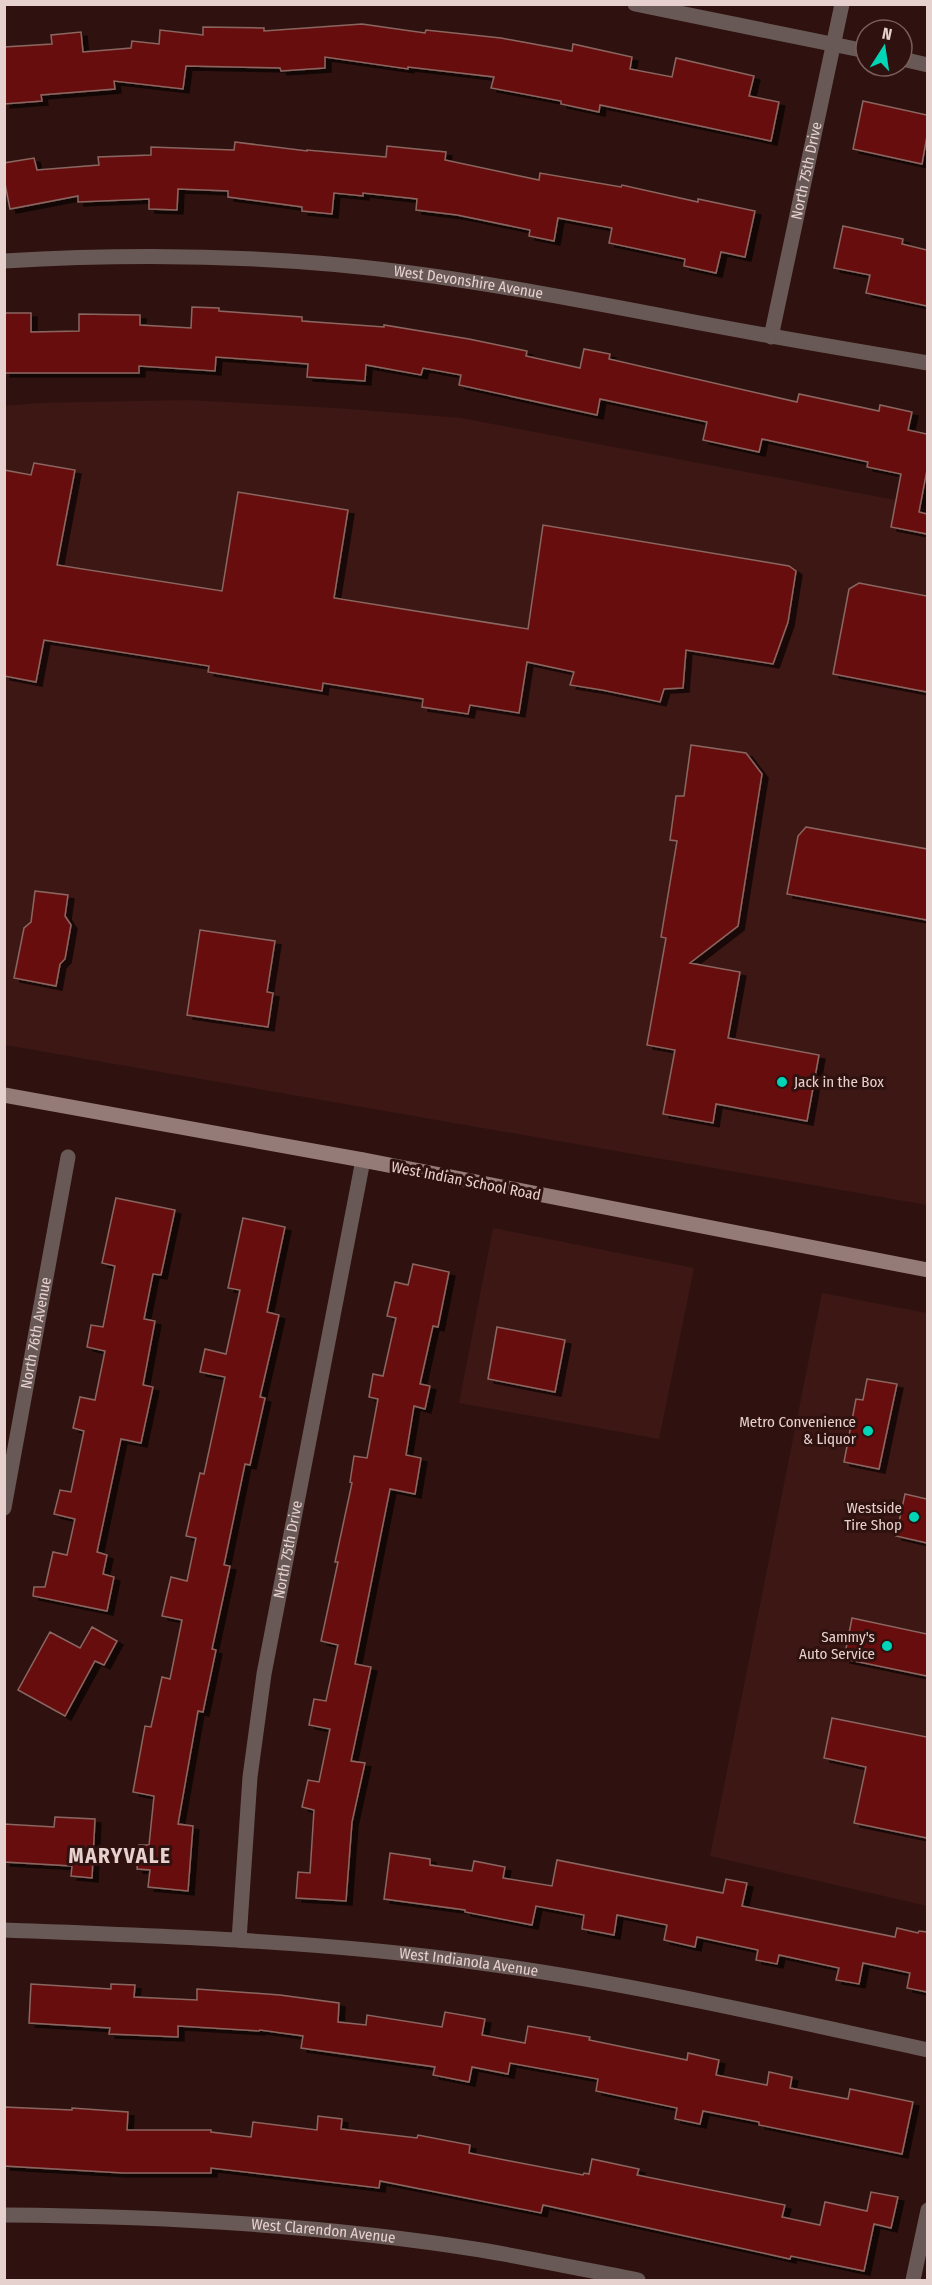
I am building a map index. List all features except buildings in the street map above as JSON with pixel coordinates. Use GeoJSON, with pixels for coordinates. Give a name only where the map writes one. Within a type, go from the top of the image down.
{"type":"FeatureCollection","features":[{"type":"Feature","properties":{"kind":"main road","name":"West Indian School Road"},"geometry":{"type":"LineString","coordinates":[[4,1095],[363,1160],[927,1270]]}},
{"type":"Feature","properties":{"kind":"street"},"geometry":{"type":"LineString","coordinates":[[635,4],[854,48]]}},
{"type":"Feature","properties":{"kind":"street","name":"North 75th Drive"},"geometry":{"type":"LineString","coordinates":[[771,337],[842,4]]}},
{"type":"Feature","properties":{"kind":"street","name":"West Devonshire Avenue"},"geometry":{"type":"LineString","coordinates":[[4,261],[119,257],[274,259],[387,270],[513,288],[771,337],[927,363]]}},
{"type":"Feature","properties":{"kind":"street","name":"North 76th Avenue"},"geometry":{"type":"LineString","coordinates":[[4,1508],[68,1157]]}},
{"type":"Feature","properties":{"kind":"street","name":"North 75th Drive"},"geometry":{"type":"LineString","coordinates":[[239,1940],[250,1777],[264,1674],[363,1160]]}},
{"type":"Feature","properties":{"kind":"street","name":"West Indianola Avenue"},"geometry":{"type":"LineString","coordinates":[[4,1930],[239,1940],[481,1963],[729,2007],[927,2050]]}},
{"type":"Feature","properties":{"kind":"street"},"geometry":{"type":"LineString","coordinates":[[913,2280],[927,2210]]}},
{"type":"Feature","properties":{"kind":"street","name":"West Clarendon Avenue"},"geometry":{"type":"LineString","coordinates":[[4,2215],[93,2215],[353,2234],[481,2250],[638,2280]]}},
{"type":"Feature","properties":{"kind":"shaded area"},"geometry":{"type":"Polygon","coordinates":[[[187,400],[461,418],[927,506],[927,1205],[5,1045],[4,406],[187,400]]]}},
{"type":"Feature","properties":{"kind":"shaded area"},"geometry":{"type":"Polygon","coordinates":[[[493,1228],[694,1268],[659,1439],[459,1403],[493,1228]]]}},
{"type":"Feature","properties":{"kind":"shaded area"},"geometry":{"type":"Polygon","coordinates":[[[822,1293],[927,1313],[927,1906],[710,1856],[822,1293]]]}},
{"type":"Feature","properties":{"kind":"place","name":"Jack in the Box"},"geometry":{"type":"Point","coordinates":[782,1082]}},
{"type":"Feature","properties":{"kind":"place","name":"Metro Convenience & Liquor"},"geometry":{"type":"Point","coordinates":[868,1431]}},
{"type":"Feature","properties":{"kind":"place","name":"Westside Tire Shop"},"geometry":{"type":"Point","coordinates":[914,1517]}},
{"type":"Feature","properties":{"kind":"place","name":"Sammy's Auto Service"},"geometry":{"type":"Point","coordinates":[887,1646]}},
{"type":"Feature","properties":{"kind":"district","name":"MARYVALE"},"geometry":{"type":"Point","coordinates":[120,1856]}}]}
